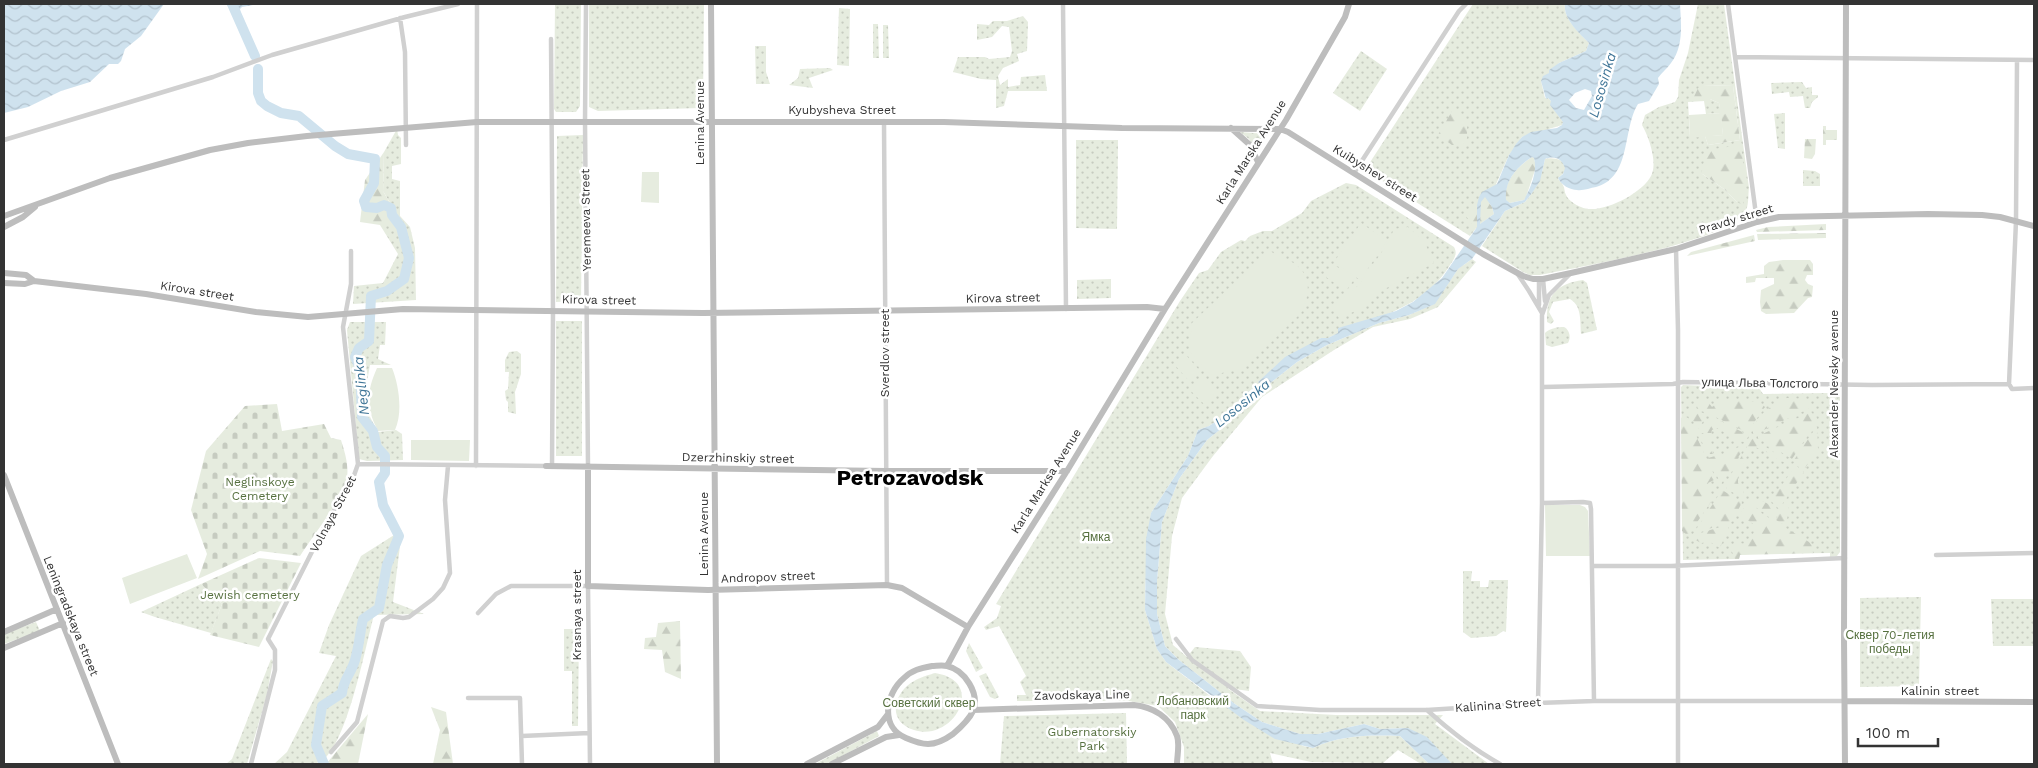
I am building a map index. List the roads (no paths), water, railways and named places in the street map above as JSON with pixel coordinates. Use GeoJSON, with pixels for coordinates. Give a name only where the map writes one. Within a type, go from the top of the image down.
{"type":"FeatureCollection","features":[{"type":"Feature","properties":{"kind":"main road","name":"Lenina Avenue"},"geometry":{"type":"LineString","coordinates":[[711,4],[717,764]]}},
{"type":"Feature","properties":{"kind":"main road","name":"Karla Marska Avenue"},"geometry":{"type":"LineString","coordinates":[[1165,309],[1280,129],[1346,17],[1348,4]]}},
{"type":"Feature","properties":{"kind":"main road","name":"Alexander Nevsky avenue"},"geometry":{"type":"LineString","coordinates":[[1845,764],[1846,4]]}},
{"type":"Feature","properties":{"kind":"main road","name":"Kyubysheva Street"},"geometry":{"type":"LineString","coordinates":[[36,206],[110,178],[210,150],[307,136],[477,122],[711,123],[884,121],[1280,129]]}},
{"type":"Feature","properties":{"kind":"main road"},"geometry":{"type":"LineString","coordinates":[[1231,128],[1250,145],[1258,162]]}},
{"type":"Feature","properties":{"kind":"main road","name":"Kuibyshev street"},"geometry":{"type":"LineString","coordinates":[[1280,129],[1288,132],[1483,254]]}},
{"type":"Feature","properties":{"kind":"main road"},"geometry":{"type":"LineString","coordinates":[[4,216],[36,206]]}},
{"type":"Feature","properties":{"kind":"main road"},"geometry":{"type":"LineString","coordinates":[[4,232],[36,206]]}},
{"type":"Feature","properties":{"kind":"main road","name":"Pravdy street"},"geometry":{"type":"LineString","coordinates":[[1483,254],[1517,274],[1527,278],[1541,279],[1676,249],[1757,222],[1779,217],[1928,214],[1982,215],[2016,220],[2034,226]]}},
{"type":"Feature","properties":{"kind":"main road"},"geometry":{"type":"LineString","coordinates":[[4,227],[22,217]]}},
{"type":"Feature","properties":{"kind":"main road","name":"Kirova street"},"geometry":{"type":"LineString","coordinates":[[4,273],[26,276],[34,281]]}},
{"type":"Feature","properties":{"kind":"main road","name":"Kirova street"},"geometry":{"type":"LineString","coordinates":[[4,283],[25,284],[34,281],[146,294],[267,313],[308,317],[411,309],[714,313],[1147,307],[1165,309]]}},
{"type":"Feature","properties":{"kind":"main road","name":"Karla Marksa Avenue"},"geometry":{"type":"LineString","coordinates":[[947,666],[968,628],[1165,309]]}},
{"type":"Feature","properties":{"kind":"main road","name":"Dzerzhinskiy street"},"geometry":{"type":"LineString","coordinates":[[549,466],[886,471],[1066,471]]}},
{"type":"Feature","properties":{"kind":"main road","name":"Krasnaya street"},"geometry":{"type":"LineString","coordinates":[[588,466],[588,586]]}},
{"type":"Feature","properties":{"kind":"main road","name":"Leningradskaya street"},"geometry":{"type":"LineString","coordinates":[[4,475],[64,623],[118,764]]}},
{"type":"Feature","properties":{"kind":"main road","name":"Andropov street"},"geometry":{"type":"LineString","coordinates":[[588,586],[716,590],[887,584],[902,588],[968,628]]}},
{"type":"Feature","properties":{"kind":"main road"},"geometry":{"type":"LineString","coordinates":[[4,632],[57,609]]}},
{"type":"Feature","properties":{"kind":"main road"},"geometry":{"type":"LineString","coordinates":[[4,648],[64,623]]}},
{"type":"Feature","properties":{"kind":"main road"},"geometry":{"type":"LineString","coordinates":[[832,764],[886,737],[899,736],[916,743],[928,744],[938,742],[957,730],[974,710],[975,700],[969,683],[958,671],[947,666],[917,669],[904,677],[892,693],[888,704],[888,714],[893,729],[899,736]]}},
{"type":"Feature","properties":{"kind":"main road","name":"Kalinin street"},"geometry":{"type":"LineString","coordinates":[[1845,701],[2034,702]]}},
{"type":"Feature","properties":{"kind":"main road","name":"Zavodskaya Line"},"geometry":{"type":"LineString","coordinates":[[974,710],[1134,705],[1148,707],[1168,721],[1178,737],[1177,764]]}},
{"type":"Feature","properties":{"kind":"main road"},"geometry":{"type":"LineString","coordinates":[[807,764],[878,727],[888,714]]}},
{"type":"Feature","properties":{"kind":"street"},"geometry":{"type":"LineString","coordinates":[[4,140],[213,77],[261,59],[400,18],[458,4]]}},
{"type":"Feature","properties":{"kind":"street"},"geometry":{"type":"LineString","coordinates":[[476,466],[477,4]]}},
{"type":"Feature","properties":{"kind":"street","name":"Yeremeeva Street"},"geometry":{"type":"LineString","coordinates":[[586,4],[585,122],[588,466]]}},
{"type":"Feature","properties":{"kind":"street"},"geometry":{"type":"LineString","coordinates":[[1064,4],[1066,308]]}},
{"type":"Feature","properties":{"kind":"street"},"geometry":{"type":"LineString","coordinates":[[1354,173],[1459,11],[1466,4]]}},
{"type":"Feature","properties":{"kind":"street"},"geometry":{"type":"LineString","coordinates":[[1728,4],[1757,222]]}},
{"type":"Feature","properties":{"kind":"street"},"geometry":{"type":"LineString","coordinates":[[400,18],[405,52],[406,145]]}},
{"type":"Feature","properties":{"kind":"street"},"geometry":{"type":"LineString","coordinates":[[549,466],[553,311],[551,39]]}},
{"type":"Feature","properties":{"kind":"street"},"geometry":{"type":"LineString","coordinates":[[1736,57],[2034,60]]}},
{"type":"Feature","properties":{"kind":"street"},"geometry":{"type":"LineString","coordinates":[[2009,384],[2016,220],[2017,60]]}},
{"type":"Feature","properties":{"kind":"street","name":"Sverdlov street"},"geometry":{"type":"LineString","coordinates":[[884,121],[887,584]]}},
{"type":"Feature","properties":{"kind":"street"},"geometry":{"type":"LineString","coordinates":[[1676,249],[1678,764]]}},
{"type":"Feature","properties":{"kind":"street","name":"Volnaya Street"},"geometry":{"type":"LineString","coordinates":[[251,764],[275,670],[275,650],[268,639],[328,520],[351,484],[358,464],[343,327],[351,284],[352,251]]}},
{"type":"Feature","properties":{"kind":"street"},"geometry":{"type":"LineString","coordinates":[[1538,703],[1542,503],[1542,314],[1545,303],[1555,288],[1571,273]]}},
{"type":"Feature","properties":{"kind":"street"},"geometry":{"type":"LineString","coordinates":[[1517,274],[1539,306],[1542,314]]}},
{"type":"Feature","properties":{"kind":"street"},"geometry":{"type":"LineString","coordinates":[[1541,279],[1545,303]]}},
{"type":"Feature","properties":{"kind":"street"},"geometry":{"type":"LineString","coordinates":[[1539,306],[1541,279]]}},
{"type":"Feature","properties":{"kind":"street","name":"улица Льва Толстого"},"geometry":{"type":"LineString","coordinates":[[1543,387],[1672,384],[1678,382],[2009,384],[2012,389],[2034,388]]}},
{"type":"Feature","properties":{"kind":"street","name":"Dzerzhinskiy street"},"geometry":{"type":"LineString","coordinates":[[358,464],[393,466],[549,466]]}},
{"type":"Feature","properties":{"kind":"street"},"geometry":{"type":"LineString","coordinates":[[331,752],[357,722],[383,621],[390,616],[403,618],[409,616],[433,599],[443,588],[450,572],[445,500],[448,466]]}},
{"type":"Feature","properties":{"kind":"street"},"geometry":{"type":"LineString","coordinates":[[1542,503],[1590,504],[1593,566],[1594,701]]}},
{"type":"Feature","properties":{"kind":"street"},"geometry":{"type":"LineString","coordinates":[[1936,555],[2034,553]]}},
{"type":"Feature","properties":{"kind":"street"},"geometry":{"type":"LineString","coordinates":[[1593,566],[1678,565],[1845,558]]}},
{"type":"Feature","properties":{"kind":"street","name":"Andropov street"},"geometry":{"type":"LineString","coordinates":[[478,613],[496,594],[511,586],[588,586]]}},
{"type":"Feature","properties":{"kind":"street","name":"Krasnaya street"},"geometry":{"type":"LineString","coordinates":[[588,586],[590,764]]}},
{"type":"Feature","properties":{"kind":"street","name":"Kalinina Street"},"geometry":{"type":"LineString","coordinates":[[1176,639],[1192,660],[1257,706],[1320,710],[1427,710],[1594,701],[1845,701]]}},
{"type":"Feature","properties":{"kind":"street"},"geometry":{"type":"LineString","coordinates":[[468,698],[520,698],[522,764]]}},
{"type":"Feature","properties":{"kind":"street"},"geometry":{"type":"LineString","coordinates":[[1427,710],[1478,752],[1500,764]]}},
{"type":"Feature","properties":{"kind":"street"},"geometry":{"type":"LineString","coordinates":[[522,736],[589,733]]}},
{"type":"Feature","properties":{"kind":"water"},"geometry":{"type":"Polygon","coordinates":[[[4,4],[164,4],[141,36],[125,49],[118,64],[109,64],[90,82],[61,91],[28,107],[4,113],[4,4]]]}},
{"type":"Feature","properties":{"kind":"water"},"geometry":{"type":"Polygon","coordinates":[[[226,4],[253,5],[240,9],[242,26],[240,26],[226,4]]]}},
{"type":"Feature","properties":{"kind":"water","name":"Lososinka"},"geometry":{"type":"Polygon","coordinates":[[[1565,4],[1680,4],[1681,35],[1678,49],[1671,63],[1658,78],[1659,84],[1649,101],[1638,104],[1633,115],[1621,163],[1616,173],[1607,182],[1596,187],[1574,190],[1559,181],[1558,178],[1563,174],[1565,168],[1562,162],[1555,158],[1545,159],[1540,181],[1532,193],[1525,202],[1505,211],[1472,259],[1458,269],[1435,304],[1409,315],[1379,323],[1327,345],[1297,362],[1251,398],[1227,424],[1207,440],[1179,479],[1162,522],[1157,581],[1157,614],[1165,646],[1179,660],[1235,704],[1262,722],[1300,734],[1318,734],[1364,724],[1380,729],[1408,728],[1427,737],[1452,764],[1429,764],[1400,736],[1344,738],[1313,748],[1275,739],[1244,720],[1166,662],[1157,649],[1145,610],[1146,539],[1151,513],[1188,456],[1198,430],[1209,426],[1229,413],[1245,394],[1260,384],[1258,382],[1285,357],[1321,338],[1328,338],[1338,333],[1338,328],[1396,311],[1413,302],[1442,278],[1477,227],[1479,197],[1482,192],[1497,184],[1509,155],[1516,144],[1522,137],[1531,132],[1557,128],[1562,125],[1563,122],[1550,105],[1551,101],[1548,98],[1546,99],[1541,81],[1543,76],[1549,73],[1549,70],[1559,63],[1586,51],[1589,43],[1572,25],[1565,10],[1565,4]],[[1585,89],[1575,93],[1569,100],[1576,108],[1584,110],[1592,96],[1591,91],[1585,89]],[[1532,157],[1516,170],[1509,181],[1506,200],[1510,203],[1524,200],[1531,186],[1535,169],[1534,158],[1532,157]],[[1485,197],[1481,202],[1480,224],[1494,214],[1492,207],[1485,197]]]}},
{"type":"Feature","properties":{"kind":"waterway","name":"Neglinka"},"geometry":{"type":"LineString","coordinates":[[232,4],[255,56]]}},
{"type":"Feature","properties":{"kind":"waterway","name":"Neglinka"},"geometry":{"type":"LineString","coordinates":[[258,69],[258,93],[261,101],[267,106],[281,113],[299,116],[335,146],[348,154],[375,159],[374,183],[364,201],[366,207],[377,208],[384,205],[391,208],[392,215],[401,227],[409,258],[404,279],[387,291],[371,296],[369,341],[359,348],[355,357],[360,368],[362,417],[373,431],[377,447],[385,456],[385,473],[379,482],[383,505],[399,536],[387,565],[379,608],[363,619],[358,650],[342,693],[322,706],[316,745],[324,764]]}},
{"type":"Feature","properties":{"kind":"district","name":"Petrozavodsk"},"geometry":{"type":"Point","coordinates":[910,477]}},
{"type":"Feature","properties":{"kind":"park label","name":"Neglinskoye Cemetery"},"geometry":{"type":"Point","coordinates":[260,489]}},
{"type":"Feature","properties":{"kind":"park label","name":"Ямка"},"geometry":{"type":"Point","coordinates":[1096,537]}},
{"type":"Feature","properties":{"kind":"park label","name":"Jewish cemetery"},"geometry":{"type":"Point","coordinates":[250,595]}},
{"type":"Feature","properties":{"kind":"park label","name":"Сквер 70-летия победы"},"geometry":{"type":"Point","coordinates":[1890,642]}},
{"type":"Feature","properties":{"kind":"park label","name":"Советский сквер"},"geometry":{"type":"Point","coordinates":[929,703]}},
{"type":"Feature","properties":{"kind":"park label","name":"Лобановский парк"},"geometry":{"type":"Point","coordinates":[1193,708]}},
{"type":"Feature","properties":{"kind":"park label","name":"Gubernatorskiy Park"},"geometry":{"type":"Point","coordinates":[1092,739]}}]}
